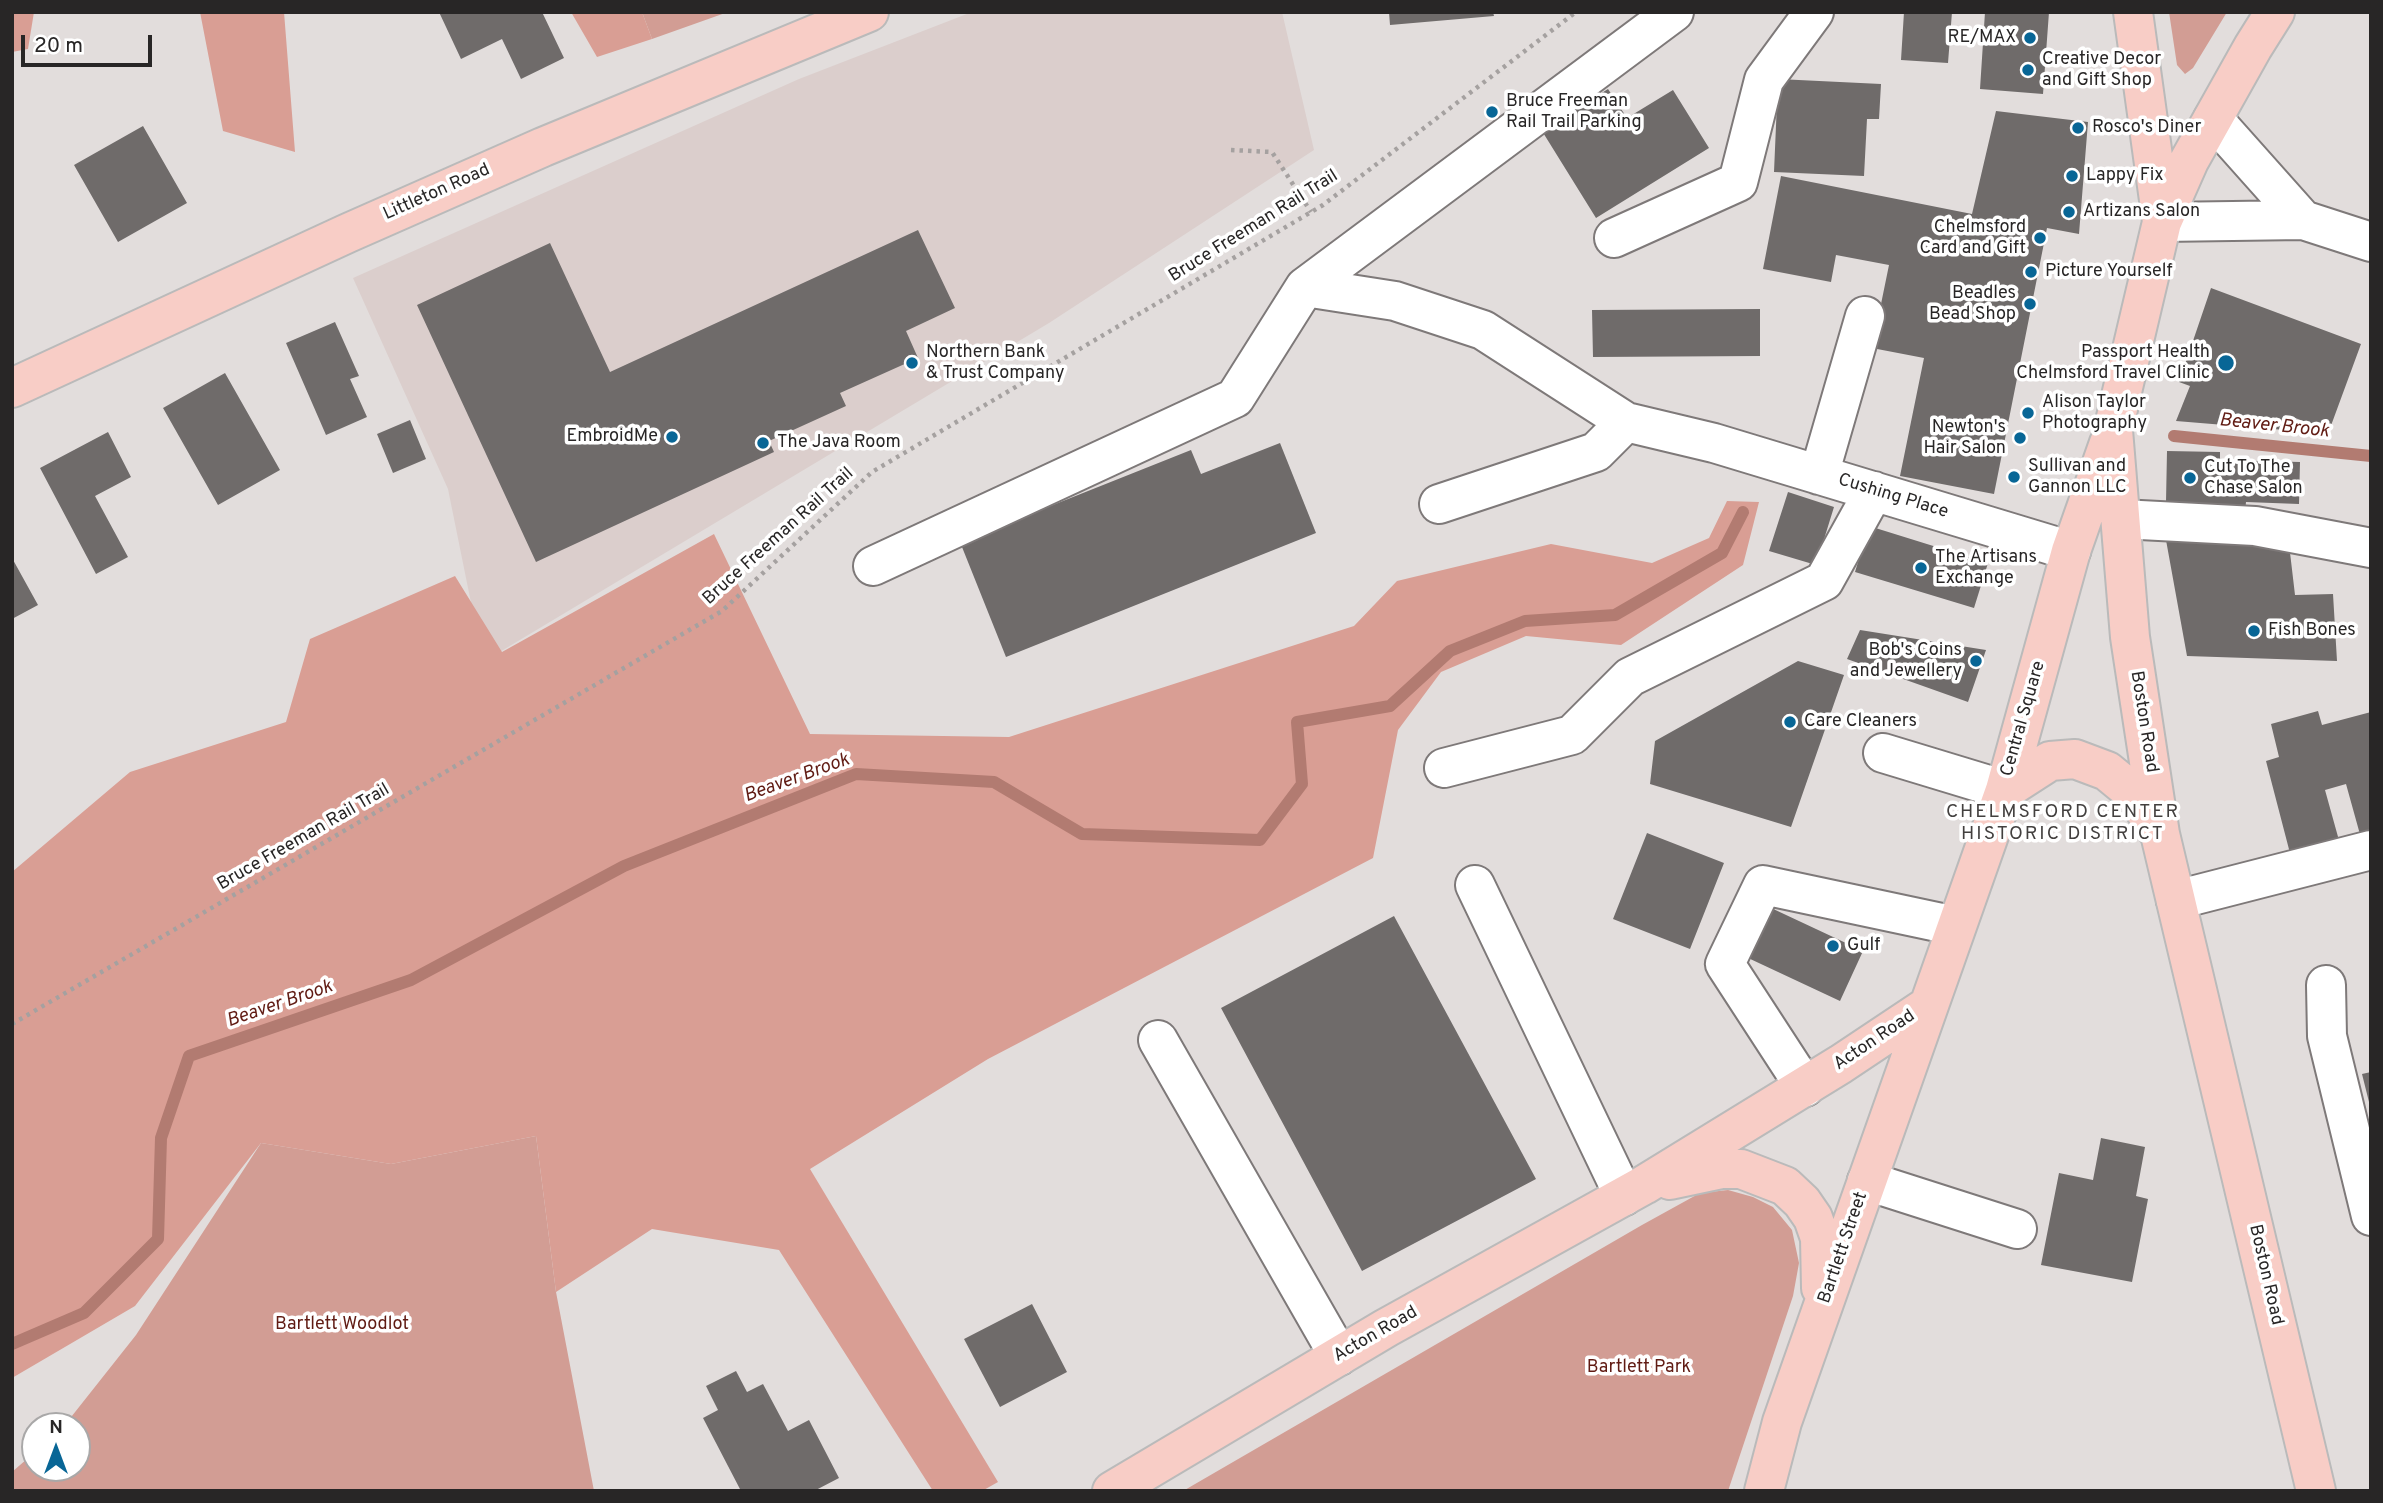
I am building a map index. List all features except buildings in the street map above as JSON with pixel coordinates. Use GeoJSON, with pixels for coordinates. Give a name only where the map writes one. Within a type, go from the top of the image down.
{"type":"FeatureCollection","features":[{"type":"Feature","properties":{"kind":"main road","name":"Littleton Road"},"geometry":{"type":"LineString","coordinates":[[12,388],[348,233],[519,158],[869,12]]}},
{"type":"Feature","properties":{"kind":"main road"},"geometry":{"type":"LineString","coordinates":[[2133,12],[2162,222]]}},
{"type":"Feature","properties":{"kind":"main road","name":"Boston Road"},"geometry":{"type":"LineString","coordinates":[[2276,12],[2253,47],[2189,161],[2162,222],[2113,430],[2130,638],[2160,834],[2316,1491]]}},
{"type":"Feature","properties":{"kind":"main road","name":"Central Square"},"geometry":{"type":"LineString","coordinates":[[1928,1006],[2004,790],[2071,551],[2113,430]]}},
{"type":"Feature","properties":{"kind":"main road"},"geometry":{"type":"LineString","coordinates":[[2004,790],[2050,761],[2075,759],[2106,771],[2135,794],[2160,834]]}},
{"type":"Feature","properties":{"kind":"main road","name":"Acton Road"},"geometry":{"type":"LineString","coordinates":[[1112,1491],[1339,1356],[1634,1191],[1805,1087],[1928,1006]]}},
{"type":"Feature","properties":{"kind":"main road","name":"Bartlett Street"},"geometry":{"type":"LineString","coordinates":[[1764,1491],[1782,1422],[1928,1006]]}},
{"type":"Feature","properties":{"kind":"main road","name":"Acton Road"},"geometry":{"type":"LineString","coordinates":[[1634,1191],[1721,1169],[1741,1170],[1785,1186],[1813,1218],[1820,1238],[1821,1313]]}},
{"type":"Feature","properties":{"kind":"street"},"geometry":{"type":"LineString","coordinates":[[873,566],[1235,398],[1305,287],[1674,12]]}},
{"type":"Feature","properties":{"kind":"street"},"geometry":{"type":"LineString","coordinates":[[1614,238],[1738,182],[1764,80],[1814,12]]}},
{"type":"Feature","properties":{"kind":"street"},"geometry":{"type":"LineString","coordinates":[[2213,119],[2303,220]]}},
{"type":"Feature","properties":{"kind":"street"},"geometry":{"type":"LineString","coordinates":[[2162,222],[2303,220],[2371,242]]}},
{"type":"Feature","properties":{"kind":"street","name":"Cushing Place"},"geometry":{"type":"LineString","coordinates":[[1305,287],[1395,301],[1483,330],[1626,422],[1714,443],[2071,551]]}},
{"type":"Feature","properties":{"kind":"street"},"geometry":{"type":"LineString","coordinates":[[1819,475],[1865,316]]}},
{"type":"Feature","properties":{"kind":"street"},"geometry":{"type":"LineString","coordinates":[[1439,504],[1596,452],[1626,422]]}},
{"type":"Feature","properties":{"kind":"street"},"geometry":{"type":"LineString","coordinates":[[1444,768],[1572,735],[1630,677],[1824,581],[1874,491]]}},
{"type":"Feature","properties":{"kind":"street"},"geometry":{"type":"LineString","coordinates":[[2120,519],[2255,526],[2371,548]]}},
{"type":"Feature","properties":{"kind":"street"},"geometry":{"type":"LineString","coordinates":[[1883,753],[2004,790]]}},
{"type":"Feature","properties":{"kind":"street"},"geometry":{"type":"LineString","coordinates":[[2176,900],[2371,850]]}},
{"type":"Feature","properties":{"kind":"street"},"geometry":{"type":"LineString","coordinates":[[1475,885],[1634,1191]]}},
{"type":"Feature","properties":{"kind":"street"},"geometry":{"type":"LineString","coordinates":[[1805,1087],[1725,964],[1763,885],[1956,926]]}},
{"type":"Feature","properties":{"kind":"street"},"geometry":{"type":"LineString","coordinates":[[2326,985],[2327,1037],[2371,1216]]}},
{"type":"Feature","properties":{"kind":"street"},"geometry":{"type":"LineString","coordinates":[[1158,1040],[1339,1356]]}},
{"type":"Feature","properties":{"kind":"street"},"geometry":{"type":"LineString","coordinates":[[1867,1181],[2017,1229]]}},
{"type":"Feature","properties":{"kind":"path","name":"Bruce Freeman Rail Trail"},"geometry":{"type":"LineString","coordinates":[[12,1024],[722,611],[872,472],[1311,212],[1576,12]]}},
{"type":"Feature","properties":{"kind":"path"},"geometry":{"type":"LineString","coordinates":[[1231,150],[1272,152],[1311,212]]}},
{"type":"Feature","properties":{"kind":"shaded area"},"geometry":{"type":"Polygon","coordinates":[[[12,12],[34,12],[28,49],[12,52],[12,12]]]}},
{"type":"Feature","properties":{"kind":"shaded area"},"geometry":{"type":"Polygon","coordinates":[[[200,12],[284,12],[295,152],[223,131],[200,12]]]}},
{"type":"Feature","properties":{"kind":"shaded area"},"geometry":{"type":"Polygon","coordinates":[[[571,12],[642,12],[652,39],[597,57],[571,12]]]}},
{"type":"Feature","properties":{"kind":"shaded area"},"geometry":{"type":"Polygon","coordinates":[[[972,12],[1282,12],[1314,150],[1049,323],[483,662],[448,489],[353,278],[799,79],[972,12]]]}},
{"type":"Feature","properties":{"kind":"shaded area"},"geometry":{"type":"Polygon","coordinates":[[[1727,501],[1759,502],[1743,565],[1621,645],[1526,636],[1441,672],[1398,730],[1373,858],[988,1059],[810,1169],[998,1482],[982,1491],[933,1491],[779,1250],[652,1229],[556,1292],[536,1136],[391,1164],[261,1143],[135,1306],[12,1378],[12,872],[130,772],[286,722],[310,639],[455,576],[502,652],[714,534],[810,734],[1009,737],[1354,626],[1397,581],[1551,544],[1652,563],[1709,538],[1727,501]]]}},
{"type":"Feature","properties":{"kind":"green space"},"geometry":{"type":"Polygon","coordinates":[[[642,12],[728,12],[652,39],[642,12]]]}},
{"type":"Feature","properties":{"kind":"green space"},"geometry":{"type":"Polygon","coordinates":[[[2169,12],[2227,12],[2193,68],[2185,74],[2177,65],[2169,12]]]}},
{"type":"Feature","properties":{"kind":"green space","name":"Bartlett Woodlot"},"geometry":{"type":"Polygon","coordinates":[[[536,1136],[556,1292],[594,1491],[12,1491],[12,1472],[21,1464],[21,1482],[91,1482],[91,1412],[75,1412],[136,1335],[261,1143],[391,1164],[536,1136]]]}},
{"type":"Feature","properties":{"kind":"green space","name":"Bartlett Park"},"geometry":{"type":"Polygon","coordinates":[[[1728,1190],[1753,1197],[1773,1207],[1792,1230],[1799,1263],[1793,1296],[1728,1491],[1183,1491],[1642,1225],[1700,1193],[1728,1190]]]}},
{"type":"Feature","properties":{"kind":"waterway","name":"Beaver Brook"},"geometry":{"type":"LineString","coordinates":[[2174,436],[2371,456]]}},
{"type":"Feature","properties":{"kind":"waterway","name":"Beaver Brook"},"geometry":{"type":"LineString","coordinates":[[12,1344],[84,1313],[158,1239],[161,1138],[189,1056],[411,980],[624,866],[856,774],[994,782],[1082,834],[1260,840],[1302,784],[1297,722],[1390,706],[1450,651],[1525,621],[1615,615],[1722,553],[1743,512]]}},
{"type":"Feature","properties":{"kind":"place","name":"RE/MAX"},"geometry":{"type":"Point","coordinates":[2030,38]}},
{"type":"Feature","properties":{"kind":"place","name":"Creative Decor and Gift Shop"},"geometry":{"type":"Point","coordinates":[2028,70]}},
{"type":"Feature","properties":{"kind":"place","name":"Bruce Freeman Rail Trail Parking"},"geometry":{"type":"Point","coordinates":[1492,112]}},
{"type":"Feature","properties":{"kind":"place","name":"Rosco's Diner"},"geometry":{"type":"Point","coordinates":[2078,128]}},
{"type":"Feature","properties":{"kind":"place","name":"Lappy Fix"},"geometry":{"type":"Point","coordinates":[2072,176]}},
{"type":"Feature","properties":{"kind":"place","name":"Artizans Salon"},"geometry":{"type":"Point","coordinates":[2069,212]}},
{"type":"Feature","properties":{"kind":"place","name":"Chelmsford Card and Gift"},"geometry":{"type":"Point","coordinates":[2040,238]}},
{"type":"Feature","properties":{"kind":"place","name":"Picture Yourself"},"geometry":{"type":"Point","coordinates":[2031,272]}},
{"type":"Feature","properties":{"kind":"place","name":"Beadles Bead Shop"},"geometry":{"type":"Point","coordinates":[2030,304]}},
{"type":"Feature","properties":{"kind":"place","name":"Northern Bank & Trust Company"},"geometry":{"type":"Point","coordinates":[912,363]}},
{"type":"Feature","properties":{"kind":"place","name":"Passport Health Chelmsford Travel Clinic"},"geometry":{"type":"Point","coordinates":[2226,363]}},
{"type":"Feature","properties":{"kind":"place","name":"Alison Taylor Photography"},"geometry":{"type":"Point","coordinates":[2028,413]}},
{"type":"Feature","properties":{"kind":"place","name":"EmbroidMe"},"geometry":{"type":"Point","coordinates":[672,437]}},
{"type":"Feature","properties":{"kind":"place","name":"Newton's Hair Salon"},"geometry":{"type":"Point","coordinates":[2020,438]}},
{"type":"Feature","properties":{"kind":"place","name":"The Java Room"},"geometry":{"type":"Point","coordinates":[763,443]}},
{"type":"Feature","properties":{"kind":"place","name":"Sullivan and Gannon LLC"},"geometry":{"type":"Point","coordinates":[2014,477]}},
{"type":"Feature","properties":{"kind":"place","name":"Cut To The Chase Salon"},"geometry":{"type":"Point","coordinates":[2190,478]}},
{"type":"Feature","properties":{"kind":"place","name":"The Artisans Exchange"},"geometry":{"type":"Point","coordinates":[1921,568]}},
{"type":"Feature","properties":{"kind":"place","name":"Fish Bones"},"geometry":{"type":"Point","coordinates":[2254,631]}},
{"type":"Feature","properties":{"kind":"place","name":"Bob's Coins and Jewellery"},"geometry":{"type":"Point","coordinates":[1976,661]}},
{"type":"Feature","properties":{"kind":"place","name":"Care Cleaners"},"geometry":{"type":"Point","coordinates":[1790,722]}},
{"type":"Feature","properties":{"kind":"place","name":"Gulf"},"geometry":{"type":"Point","coordinates":[1833,946]}},
{"type":"Feature","properties":{"kind":"district","name":"CHELMSFORD CENTER HISTORIC DISTRICT"},"geometry":{"type":"Point","coordinates":[2063,824]}}]}
